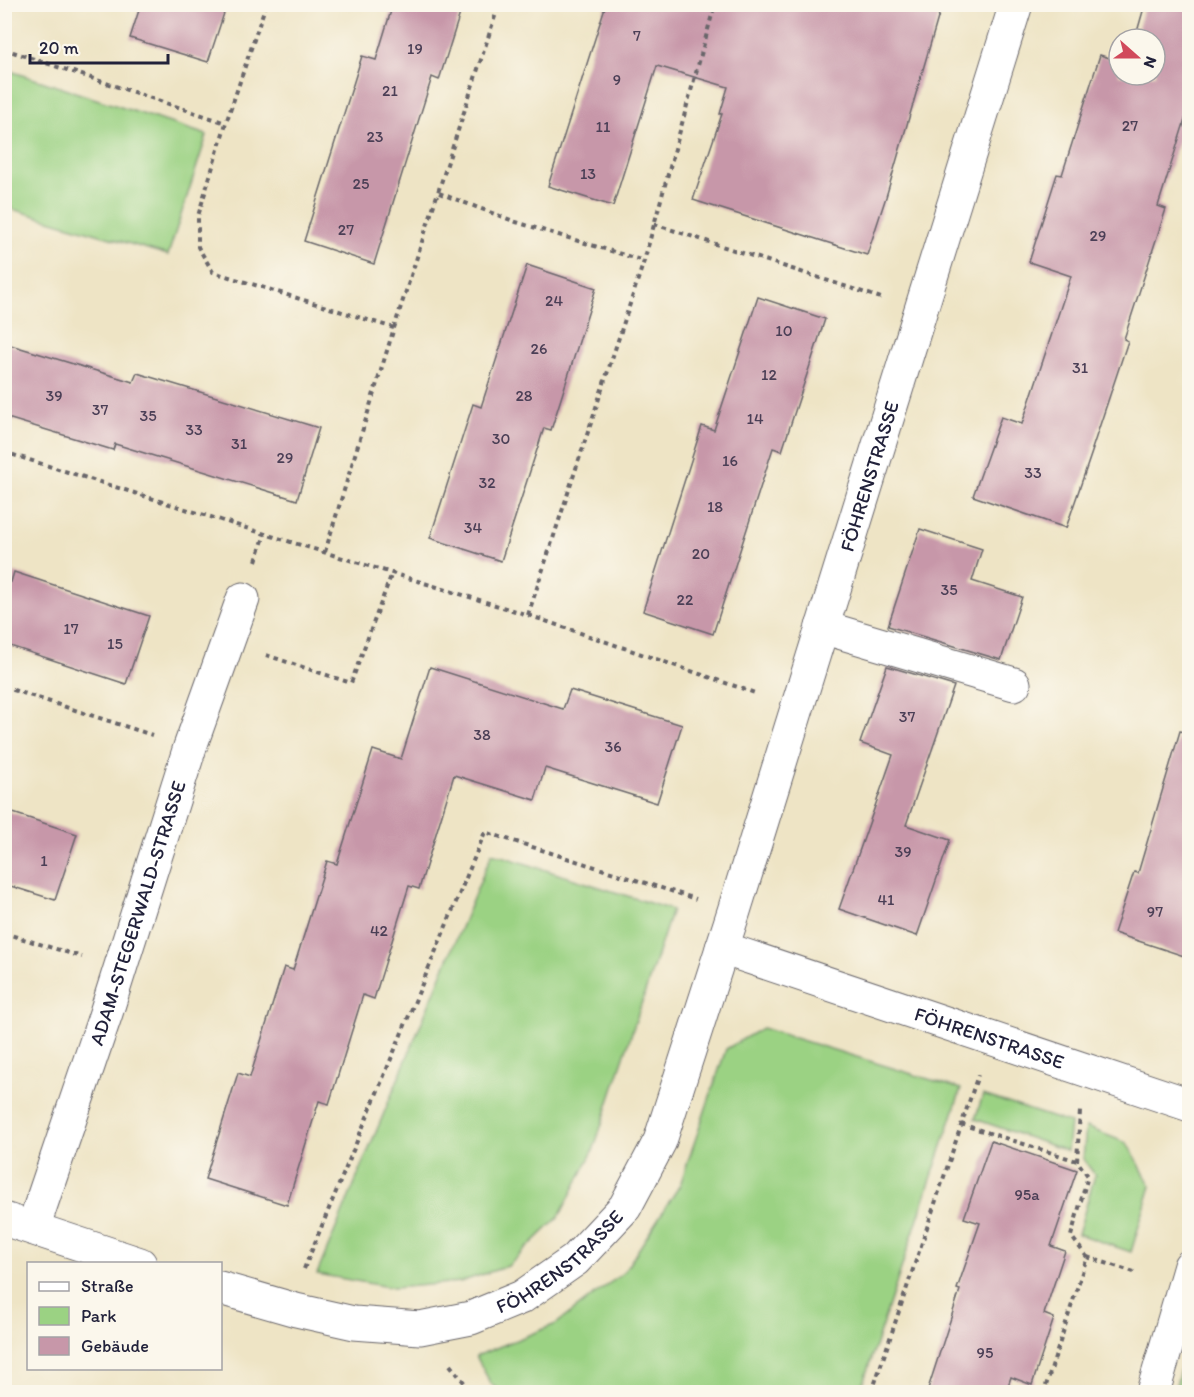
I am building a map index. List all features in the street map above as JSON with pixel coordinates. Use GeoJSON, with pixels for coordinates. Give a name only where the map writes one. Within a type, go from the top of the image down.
{"type":"FeatureCollection","features":[{"type":"Feature","properties":{"kind":"street","name":"FÖHRENSTRASSE"},"geometry":{"type":"LineString","coordinates":[[222,1289],[296,1310],[354,1323],[420,1328],[471,1318],[522,1297],[575,1260],[625,1207],[660,1141],[734,911],[1016,4]]}},
{"type":"Feature","properties":{"kind":"street","name":"ADAM-STEGERWALD-STRASSE"},"geometry":{"type":"LineString","coordinates":[[19,1224],[120,968],[190,747],[243,599]]}},
{"type":"Feature","properties":{"kind":"street"},"geometry":{"type":"LineString","coordinates":[[822,627],[1014,684]]}},
{"type":"Feature","properties":{"kind":"street","name":"FÖHRENSTRASSE"},"geometry":{"type":"LineString","coordinates":[[722,948],[1190,1105]]}},
{"type":"Feature","properties":{"kind":"street"},"geometry":{"type":"LineString","coordinates":[[19,1224],[137,1262]]}},
{"type":"Feature","properties":{"kind":"street"},"geometry":{"type":"LineString","coordinates":[[1153,1392],[1190,1266]]}},
{"type":"Feature","properties":{"kind":"path"},"geometry":{"type":"LineString","coordinates":[[266,4],[198,216],[198,248],[213,272],[394,328]]}},
{"type":"Feature","properties":{"kind":"path"},"geometry":{"type":"LineString","coordinates":[[326,552],[394,328],[499,4]]}},
{"type":"Feature","properties":{"kind":"path"},"geometry":{"type":"LineString","coordinates":[[528,615],[644,261],[715,4]]}},
{"type":"Feature","properties":{"kind":"path"},"geometry":{"type":"LineString","coordinates":[[4,49],[226,123]]}},
{"type":"Feature","properties":{"kind":"path"},"geometry":{"type":"LineString","coordinates":[[439,193],[516,222],[644,261]]}},
{"type":"Feature","properties":{"kind":"path"},"geometry":{"type":"LineString","coordinates":[[654,224],[921,310]]}},
{"type":"Feature","properties":{"kind":"path"},"geometry":{"type":"LineString","coordinates":[[4,452],[528,615],[797,707]]}},
{"type":"Feature","properties":{"kind":"path"},"geometry":{"type":"LineString","coordinates":[[227,643],[351,683],[392,573]]}},
{"type":"Feature","properties":{"kind":"path"},"geometry":{"type":"LineString","coordinates":[[4,687],[190,747]]}},
{"type":"Feature","properties":{"kind":"path"},"geometry":{"type":"LineString","coordinates":[[296,1310],[303,1272],[485,832],[734,911]]}},
{"type":"Feature","properties":{"kind":"path"},"geometry":{"type":"LineString","coordinates":[[4,933],[120,968]]}},
{"type":"Feature","properties":{"kind":"path"},"geometry":{"type":"LineString","coordinates":[[872,1392],[991,1037]]}},
{"type":"Feature","properties":{"kind":"path"},"geometry":{"type":"LineString","coordinates":[[1077,1161],[1083,1069]]}},
{"type":"Feature","properties":{"kind":"path"},"geometry":{"type":"LineString","coordinates":[[962,1124],[1077,1161],[1088,1176],[1071,1236],[1087,1257],[1134,1272]]}},
{"type":"Feature","properties":{"kind":"path"},"geometry":{"type":"LineString","coordinates":[[1044,1392],[1087,1257]]}},
{"type":"Feature","properties":{"kind":"green space"},"geometry":{"type":"Polygon","coordinates":[[[4,69],[207,135],[168,255],[5,207],[4,69]]]}},
{"type":"Feature","properties":{"kind":"green space"},"geometry":{"type":"Polygon","coordinates":[[[492,853],[672,910],[593,1151],[559,1217],[508,1266],[460,1282],[394,1288],[317,1274],[492,853]]]}},
{"type":"Feature","properties":{"kind":"green space"},"geometry":{"type":"Polygon","coordinates":[[[762,1028],[961,1089],[860,1392],[501,1392],[491,1384],[476,1356],[556,1324],[624,1272],[680,1185],[726,1049],[762,1028]]]}},
{"type":"Feature","properties":{"kind":"green space"},"geometry":{"type":"Polygon","coordinates":[[[983,1095],[1070,1123],[1067,1151],[975,1119],[983,1095]]]}},
{"type":"Feature","properties":{"kind":"green space"},"geometry":{"type":"Polygon","coordinates":[[[1086,1127],[1127,1143],[1151,1186],[1131,1252],[1078,1234],[1095,1175],[1083,1159],[1086,1127]]]}},
{"type":"Feature","properties":{"kind":"green space"},"geometry":{"type":"Polygon","coordinates":[[[1189,1339],[1187,1392],[1174,1392],[1189,1339]]]}},
{"type":"Feature","properties":{"kind":"building"},"geometry":{"type":"Polygon","coordinates":[[[141,4],[227,4],[208,62],[130,38],[141,4]]]}},
{"type":"Feature","properties":{"kind":"building"},"geometry":{"type":"Polygon","coordinates":[[[393,4],[463,4],[439,80],[432,77],[374,264],[304,241],[362,56],[376,60],[393,4]]]}},
{"type":"Feature","properties":{"kind":"building"},"geometry":{"type":"Polygon","coordinates":[[[606,4],[942,4],[867,255],[693,200],[722,114],[720,114],[728,87],[657,66],[613,206],[548,186],[606,4]]]}},
{"type":"Feature","properties":{"kind":"building"},"geometry":{"type":"Polygon","coordinates":[[[1145,4],[1190,4],[1190,104],[1158,206],[1166,209],[1124,339],[1128,341],[1066,528],[973,496],[1001,417],[1022,424],[1071,276],[1029,262],[1057,174],[1062,175],[1100,55],[1107,57],[1107,87],[1167,87],[1167,27],[1138,27],[1145,4]]]}},
{"type":"Feature","properties":{"kind":"building"},"geometry":{"type":"Polygon","coordinates":[[[527,265],[596,288],[551,430],[544,428],[501,561],[430,538],[473,404],[481,407],[527,265]]]}},
{"type":"Feature","properties":{"kind":"building"},"geometry":{"type":"Polygon","coordinates":[[[758,297],[825,319],[782,451],[773,448],[713,634],[643,611],[702,426],[714,430],[758,297]]]}},
{"type":"Feature","properties":{"kind":"building"},"geometry":{"type":"Polygon","coordinates":[[[4,343],[133,382],[137,373],[319,428],[297,500],[115,444],[113,450],[4,417],[4,343]]]}},
{"type":"Feature","properties":{"kind":"building"},"geometry":{"type":"Polygon","coordinates":[[[920,529],[982,549],[972,581],[1022,597],[1001,660],[888,626],[920,529]]]}},
{"type":"Feature","properties":{"kind":"building"},"geometry":{"type":"Polygon","coordinates":[[[14,572],[149,616],[126,684],[4,644],[4,580],[11,582],[14,572]]]}},
{"type":"Feature","properties":{"kind":"building"},"geometry":{"type":"Polygon","coordinates":[[[887,666],[954,686],[906,825],[950,840],[917,936],[839,909],[893,755],[860,743],[887,666]]]}},
{"type":"Feature","properties":{"kind":"building"},"geometry":{"type":"Polygon","coordinates":[[[430,667],[563,709],[570,690],[682,725],[657,803],[545,768],[535,800],[454,775],[419,889],[409,886],[374,999],[363,995],[329,1104],[319,1101],[287,1205],[205,1179],[238,1073],[250,1077],[284,967],[293,970],[327,861],[337,864],[373,750],[401,759],[430,667]]]}},
{"type":"Feature","properties":{"kind":"building"},"geometry":{"type":"Polygon","coordinates":[[[1180,731],[1190,733],[1190,958],[1114,933],[1134,872],[1138,873],[1180,731]]]}},
{"type":"Feature","properties":{"kind":"building"},"geometry":{"type":"Polygon","coordinates":[[[4,810],[77,834],[55,900],[4,884],[4,810]]]}},
{"type":"Feature","properties":{"kind":"building"},"geometry":{"type":"Polygon","coordinates":[[[991,1141],[1077,1170],[1051,1246],[1065,1251],[1044,1314],[1054,1318],[1032,1385],[1011,1377],[1006,1392],[927,1392],[960,1290],[957,1289],[980,1223],[964,1218],[991,1141]]]}}]}
